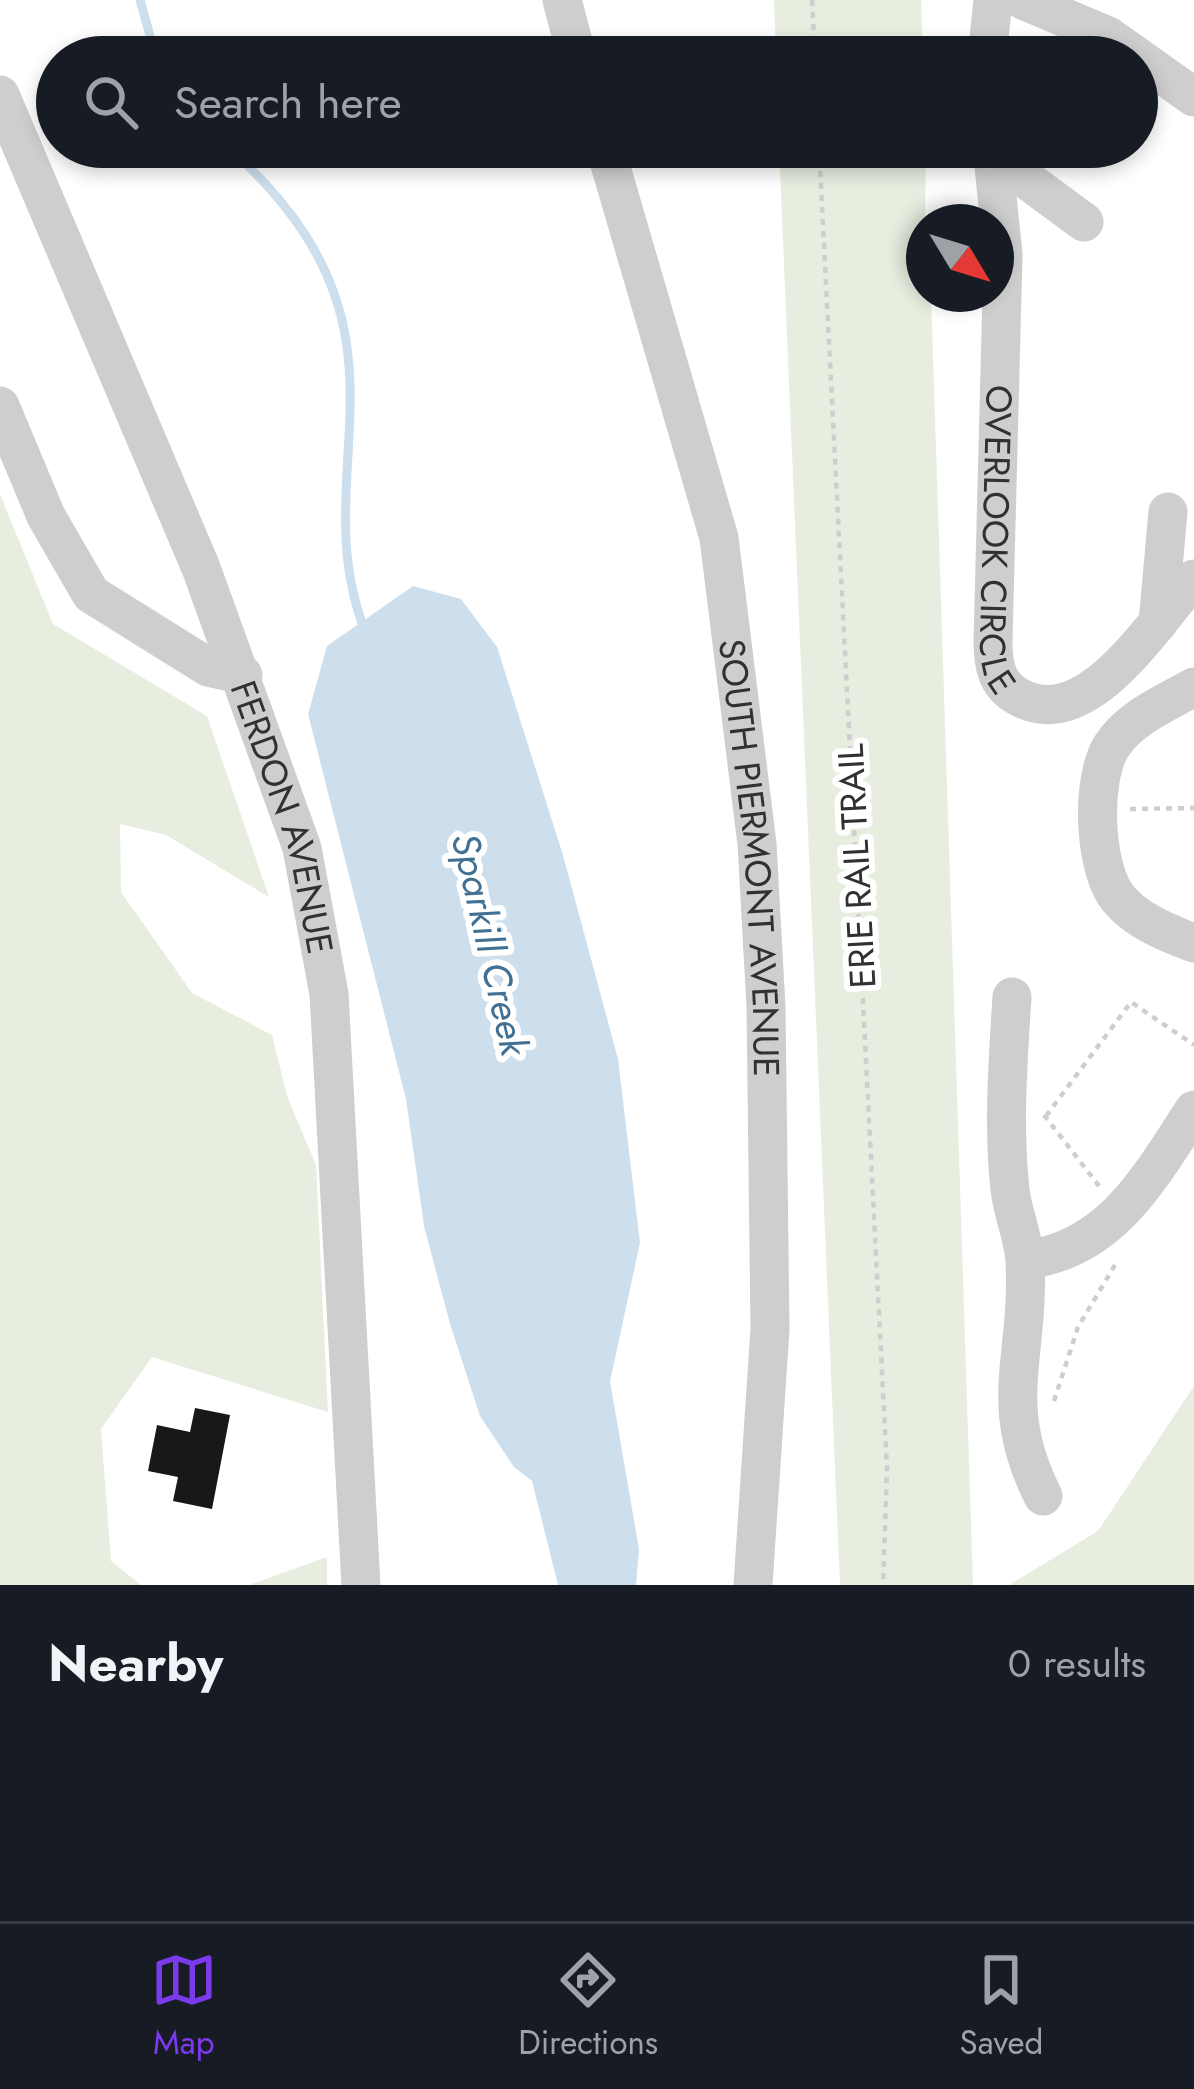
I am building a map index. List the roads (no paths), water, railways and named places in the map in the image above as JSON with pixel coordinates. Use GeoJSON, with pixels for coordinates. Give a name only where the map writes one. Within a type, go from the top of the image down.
{"type":"FeatureCollection","features":[{"type":"Feature","properties":{"kind":"street"},"geometry":{"type":"LineString","coordinates":[[562,0],[572,36]]}},
{"type":"Feature","properties":{"kind":"street"},"geometry":{"type":"LineString","coordinates":[[989,36],[993,0]]}},
{"type":"Feature","properties":{"kind":"street"},"geometry":{"type":"LineString","coordinates":[[1022,0],[1108,36]]}},
{"type":"Feature","properties":{"kind":"street"},"geometry":{"type":"LineString","coordinates":[[1158,71],[1194,97]]}},
{"type":"Feature","properties":{"kind":"street","name":"FERDON AVENUE"},"geometry":{"type":"LineString","coordinates":[[0,95],[243,675],[302,848],[322,946],[343,1203],[361,1585]]}},
{"type":"Feature","properties":{"kind":"street","name":"SOUTH PIERMONT AVENUE"},"geometry":{"type":"LineString","coordinates":[[611,168],[719,538],[753,807],[766,1007],[770,1329],[753,1585]]}},
{"type":"Feature","properties":{"kind":"street","name":"OVERLOOK CIRCLE"},"geometry":{"type":"LineString","coordinates":[[994,168],[1003,255],[993,641],[997,676],[1025,701],[1066,700],[1124,663],[1194,579]]}},
{"type":"Feature","properties":{"kind":"street"},"geometry":{"type":"LineString","coordinates":[[1014,168],[1084,221]]}},
{"type":"Feature","properties":{"kind":"street"},"geometry":{"type":"LineString","coordinates":[[0,406],[46,516],[91,594],[208,667],[243,675]]}},
{"type":"Feature","properties":{"kind":"street"},"geometry":{"type":"LineString","coordinates":[[1158,623],[1168,512]]}},
{"type":"Feature","properties":{"kind":"street"},"geometry":{"type":"LineString","coordinates":[[1194,687],[1143,716],[1112,746],[1103,770],[1100,826],[1116,895],[1139,918],[1194,943]]}},
{"type":"Feature","properties":{"kind":"street"},"geometry":{"type":"LineString","coordinates":[[1012,998],[1005,1107],[1010,1195],[1025,1260],[1016,1421],[1021,1453],[1043,1496]]}},
{"type":"Feature","properties":{"kind":"street"},"geometry":{"type":"LineString","coordinates":[[1025,1260],[1058,1256],[1132,1206],[1194,1110]]}},
{"type":"Feature","properties":{"kind":"water"},"geometry":{"type":"Polygon","coordinates":[[[413,586],[461,599],[497,647],[563,855],[618,1059],[640,1243],[610,1381],[639,1549],[636,1585],[558,1585],[532,1481],[514,1467],[480,1416],[424,1226],[406,1099],[308,714],[327,646],[413,586]]]}},
{"type":"Feature","properties":{"kind":"waterway","name":"Sparkill Creek"},"geometry":{"type":"LineString","coordinates":[[140,0],[150,36]]}},
{"type":"Feature","properties":{"kind":"waterway","name":"Sparkill Creek"},"geometry":{"type":"LineString","coordinates":[[250,168],[304,233],[340,311],[350,378],[347,557],[366,634]]}}]}
